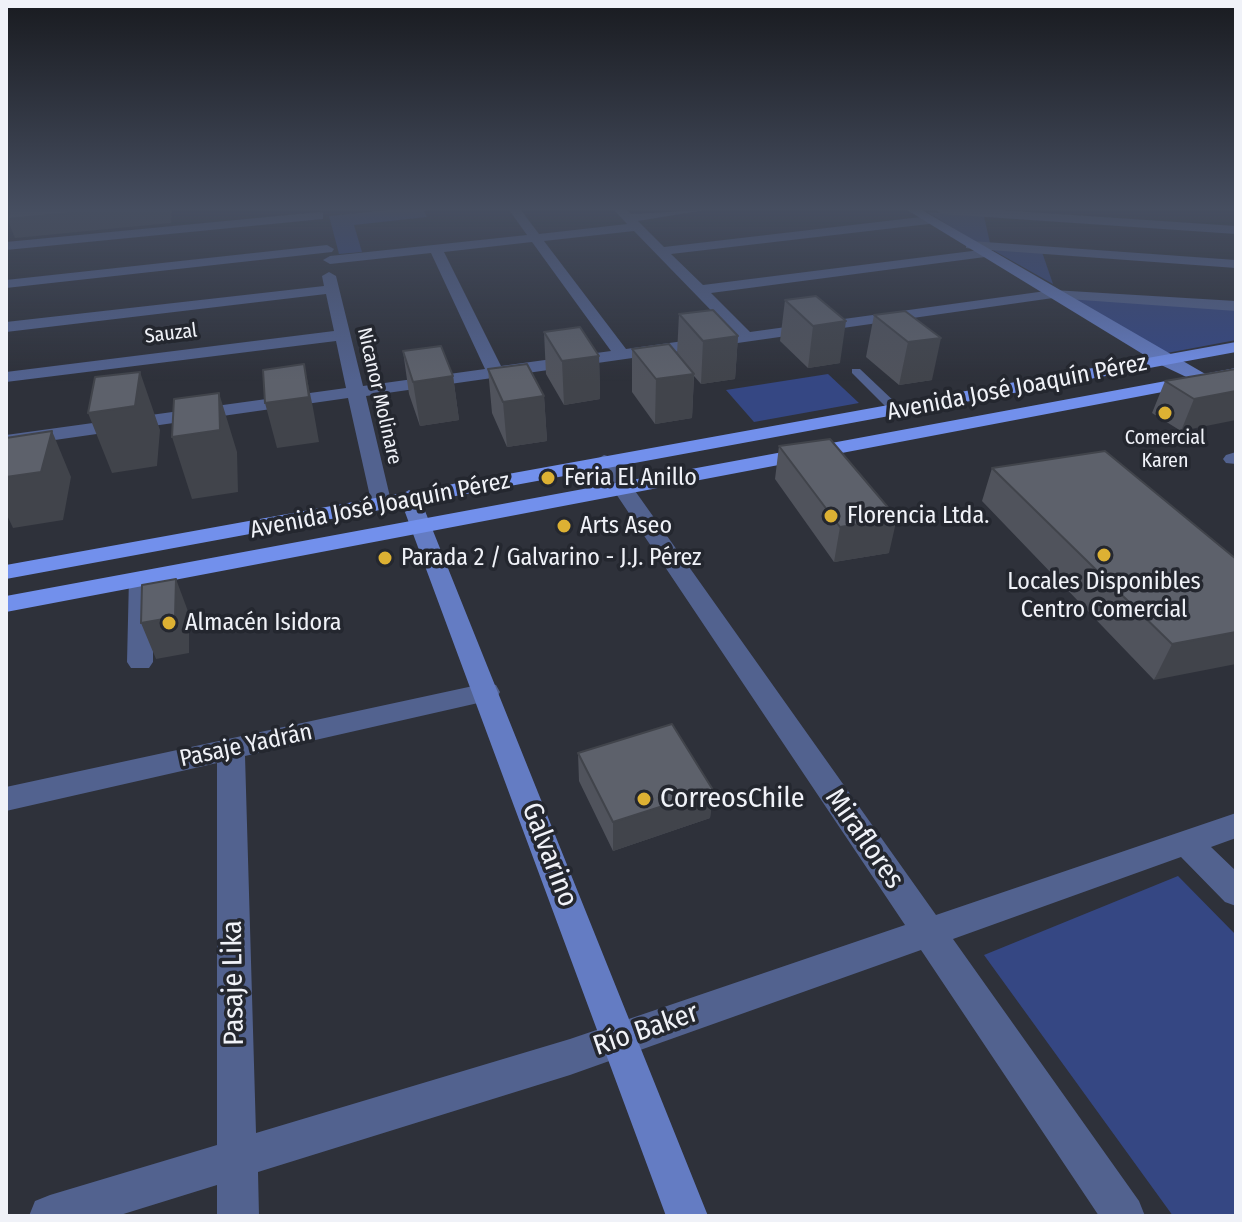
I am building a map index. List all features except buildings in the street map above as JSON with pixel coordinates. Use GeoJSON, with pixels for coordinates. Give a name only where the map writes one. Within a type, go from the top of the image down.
{"type":"FeatureCollection","features":[{"type":"Feature","properties":{"kind":"main road","name":"Avenida José Joaquín Pérez"},"geometry":{"type":"LineString","coordinates":[[6,572],[381,501],[414,510],[612,474],[829,420],[1236,347]]}},
{"type":"Feature","properties":{"kind":"main road","name":"Avenida José Joaquín Pérez"},"geometry":{"type":"LineString","coordinates":[[6,604],[141,578],[414,510],[612,474],[853,445],[1236,373]]}},
{"type":"Feature","properties":{"kind":"main road"},"geometry":{"type":"LineString","coordinates":[[829,420],[853,445]]}},
{"type":"Feature","properties":{"kind":"street"},"geometry":{"type":"LineString","coordinates":[[6,284],[106,267]]}},
{"type":"Feature","properties":{"kind":"street","name":"Nicanor Molinare"},"geometry":{"type":"LineString","coordinates":[[327,267],[381,501]]}},
{"type":"Feature","properties":{"kind":"street"},"geometry":{"type":"LineString","coordinates":[[445,267],[495,372]]}},
{"type":"Feature","properties":{"kind":"street"},"geometry":{"type":"LineString","coordinates":[[557,267],[621,354]]}},
{"type":"Feature","properties":{"kind":"street"},"geometry":{"type":"LineString","coordinates":[[676,267],[746,337]]}},
{"type":"Feature","properties":{"kind":"street"},"geometry":{"type":"LineString","coordinates":[[699,290],[855,267]]}},
{"type":"Feature","properties":{"kind":"street"},"geometry":{"type":"LineString","coordinates":[[1008,267],[1165,360],[1236,393]]}},
{"type":"Feature","properties":{"kind":"street"},"geometry":{"type":"LineString","coordinates":[[6,327],[332,289]]}},
{"type":"Feature","properties":{"kind":"street"},"geometry":{"type":"LineString","coordinates":[[6,441],[1053,294],[1236,306]]}},
{"type":"Feature","properties":{"kind":"street","name":"Sauzal"},"geometry":{"type":"LineString","coordinates":[[6,377],[342,335]]}},
{"type":"Feature","properties":{"kind":"street","name":"Miraflores"},"geometry":{"type":"LineString","coordinates":[[612,474],[1124,1216]]}},
{"type":"Feature","properties":{"kind":"street","name":"Galvarino"},"geometry":{"type":"LineString","coordinates":[[414,510],[487,692],[687,1216]]}},
{"type":"Feature","properties":{"kind":"street"},"geometry":{"type":"LineString","coordinates":[[140,662],[141,578]]}},
{"type":"Feature","properties":{"kind":"street","name":"Pasaje Yadrán"},"geometry":{"type":"LineString","coordinates":[[6,799],[487,692]]}},
{"type":"Feature","properties":{"kind":"street","name":"Pasaje Lika"},"geometry":{"type":"LineString","coordinates":[[231,749],[238,1216]]}},
{"type":"Feature","properties":{"kind":"street","name":"Río Baker"},"geometry":{"type":"LineString","coordinates":[[50,1216],[620,1040],[1236,825]]}},
{"type":"Feature","properties":{"kind":"street"},"geometry":{"type":"LineString","coordinates":[[1186,842],[1236,892]]}},
{"type":"Feature","properties":{"kind":"lane"},"geometry":{"type":"LineString","coordinates":[[856,371],[894,408]]}},
{"type":"Feature","properties":{"kind":"shaded area"},"geometry":{"type":"Polygon","coordinates":[[[1023,267],[1047,267],[1053,284],[1023,267]]]}},
{"type":"Feature","properties":{"kind":"shaded area"},"geometry":{"type":"Polygon","coordinates":[[[1069,297],[1236,309],[1236,340],[1167,353],[1069,297]]]}},
{"type":"Feature","properties":{"kind":"shaded area"},"geometry":{"type":"Polygon","coordinates":[[[828,374],[859,403],[754,422],[726,390],[828,374]]]}},
{"type":"Feature","properties":{"kind":"shaded area"},"geometry":{"type":"Polygon","coordinates":[[[1178,876],[1236,935],[1236,1216],[1173,1216],[984,955],[1178,876]]]}},
{"type":"Feature","properties":{"kind":"place","name":"Comercial Karen"},"geometry":{"type":"Point","coordinates":[1165,413]}},
{"type":"Feature","properties":{"kind":"place","name":"Feria El Anillo"},"geometry":{"type":"Point","coordinates":[548,478]}},
{"type":"Feature","properties":{"kind":"place","name":"Florencia Ltda."},"geometry":{"type":"Point","coordinates":[831,516]}},
{"type":"Feature","properties":{"kind":"place","name":"Arts Aseo"},"geometry":{"type":"Point","coordinates":[564,526]}},
{"type":"Feature","properties":{"kind":"place","name":"Locales Disponibles Centro Comercial"},"geometry":{"type":"Point","coordinates":[1104,555]}},
{"type":"Feature","properties":{"kind":"place","name":"Parada 2 / Galvarino - J.J. Pérez"},"geometry":{"type":"Point","coordinates":[385,558]}},
{"type":"Feature","properties":{"kind":"place","name":"Almacén Isidora"},"geometry":{"type":"Point","coordinates":[169,623]}},
{"type":"Feature","properties":{"kind":"place","name":"CorreosChile"},"geometry":{"type":"Point","coordinates":[644,799]}}]}
